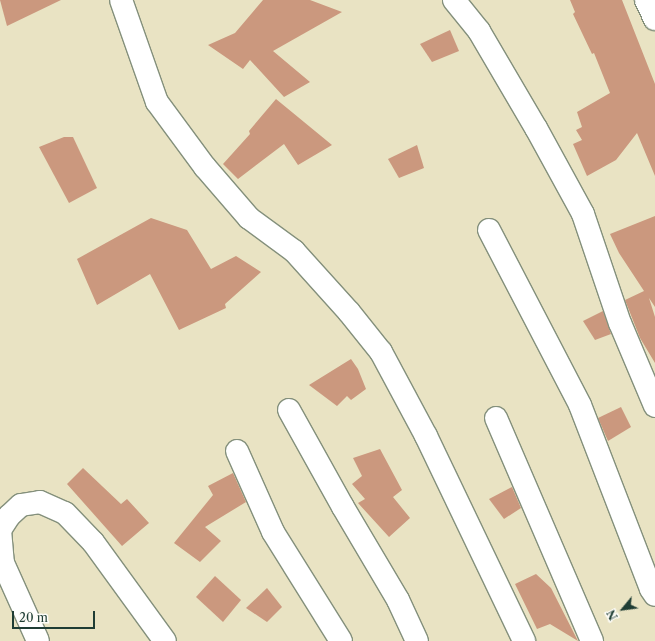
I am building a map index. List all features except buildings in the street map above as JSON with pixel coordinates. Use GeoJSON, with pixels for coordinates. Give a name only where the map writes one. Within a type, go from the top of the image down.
{"type":"FeatureCollection","features":[{"type":"Feature","properties":{"kind":"street"},"geometry":{"type":"LineString","coordinates":[[121,0],[156,102],[204,168],[249,218],[294,251],[349,312],[381,352],[426,436],[524,641]]}},
{"type":"Feature","properties":{"kind":"street"},"geometry":{"type":"LineString","coordinates":[[454,0],[479,31],[536,128],[583,214],[620,323],[655,406]]}},
{"type":"Feature","properties":{"kind":"street"},"geometry":{"type":"LineString","coordinates":[[646,0],[655,19]]}},
{"type":"Feature","properties":{"kind":"street"},"geometry":{"type":"LineString","coordinates":[[489,230],[580,405],[651,589],[655,595]]}},
{"type":"Feature","properties":{"kind":"street"},"geometry":{"type":"LineString","coordinates":[[289,410],[343,507],[398,600],[417,641]]}},
{"type":"Feature","properties":{"kind":"street"},"geometry":{"type":"LineString","coordinates":[[496,418],[592,641]]}},
{"type":"Feature","properties":{"kind":"street"},"geometry":{"type":"LineString","coordinates":[[237,451],[273,532],[341,641]]}},
{"type":"Feature","properties":{"kind":"street"},"geometry":{"type":"LineString","coordinates":[[38,641],[3,562],[0,530],[9,516],[21,505],[40,502],[65,513],[93,542],[165,641]]}}]}
